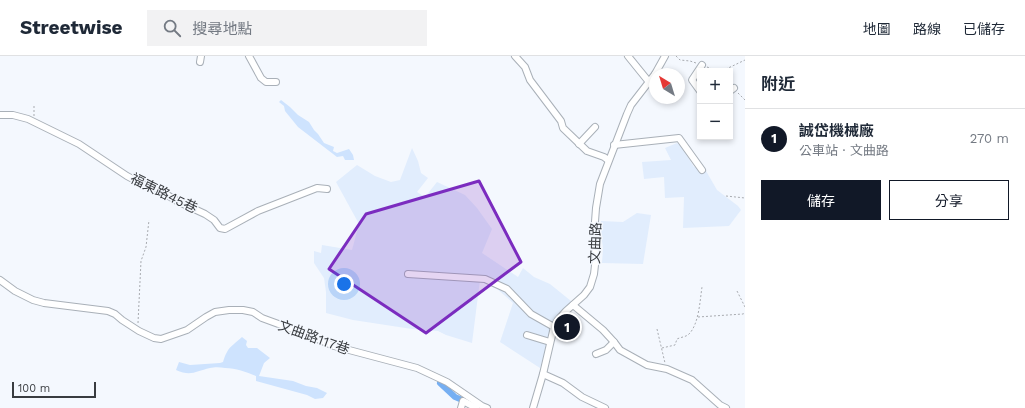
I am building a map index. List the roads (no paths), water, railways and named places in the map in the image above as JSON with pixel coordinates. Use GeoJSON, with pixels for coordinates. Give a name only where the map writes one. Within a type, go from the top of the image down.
{"type":"FeatureCollection","features":[{"type":"Feature","properties":{"kind":"street"},"geometry":{"type":"LineString","coordinates":[[249,56],[261,78],[266,82],[276,82]]}},
{"type":"Feature","properties":{"kind":"street"},"geometry":{"type":"LineString","coordinates":[[515,56],[525,67],[530,80],[561,121],[563,128],[587,151],[608,160]]}},
{"type":"Feature","properties":{"kind":"street"},"geometry":{"type":"LineString","coordinates":[[628,56],[649,82]]}},
{"type":"Feature","properties":{"kind":"street","name":"文曲路"},"geometry":{"type":"LineString","coordinates":[[658,68],[665,56]]}},
{"type":"Feature","properties":{"kind":"street"},"geometry":{"type":"LineString","coordinates":[[697,72],[692,80],[697,87]]}},
{"type":"Feature","properties":{"kind":"street","name":"文曲路"},"geometry":{"type":"LineString","coordinates":[[533,408],[554,327],[558,320],[584,295],[590,287],[594,274],[596,256],[594,235],[600,184],[627,114],[649,82]]}},
{"type":"Feature","properties":{"kind":"street","name":"福東路45巷"},"geometry":{"type":"LineString","coordinates":[[0,115],[13,115],[32,121],[79,144],[127,176],[146,186],[156,188],[177,201],[205,214],[214,220],[220,228],[225,229],[258,211],[317,188],[327,189]]}},
{"type":"Feature","properties":{"kind":"street"},"geometry":{"type":"LineString","coordinates":[[579,144],[595,127]]}},
{"type":"Feature","properties":{"kind":"street"},"geometry":{"type":"LineString","coordinates":[[614,145],[679,138],[702,170]]}},
{"type":"Feature","properties":{"kind":"street"},"geometry":{"type":"LineString","coordinates":[[408,274],[485,279],[507,290],[531,314],[554,327]]}},
{"type":"Feature","properties":{"kind":"street","name":"文曲路117巷"},"geometry":{"type":"LineString","coordinates":[[0,280],[15,291],[44,304],[108,311],[115,314],[139,331],[154,338],[161,338],[187,330],[216,312],[236,310],[253,312],[262,318],[334,346],[417,368],[447,382],[487,408]]}},
{"type":"Feature","properties":{"kind":"street"},"geometry":{"type":"LineString","coordinates":[[573,305],[593,321],[620,350],[647,365],[667,369],[692,380],[720,405],[726,408]]}},
{"type":"Feature","properties":{"kind":"street"},"geometry":{"type":"LineString","coordinates":[[527,335],[550,342]]}},
{"type":"Feature","properties":{"kind":"street"},"geometry":{"type":"LineString","coordinates":[[596,354],[606,350],[614,342]]}},
{"type":"Feature","properties":{"kind":"street"},"geometry":{"type":"LineString","coordinates":[[543,374],[563,383],[582,398],[605,408]]}},
{"type":"Feature","properties":{"kind":"street"},"geometry":{"type":"LineString","coordinates":[[460,408],[463,401],[476,408]]}},
{"type":"Feature","properties":{"kind":"waterway"},"geometry":{"type":"LineString","coordinates":[[440,383],[455,397],[467,402]]}},
{"type":"Feature","properties":{"kind":"place","name":"誠岱機械廠"},"geometry":{"type":"Point","coordinates":[567,327]}}]}
